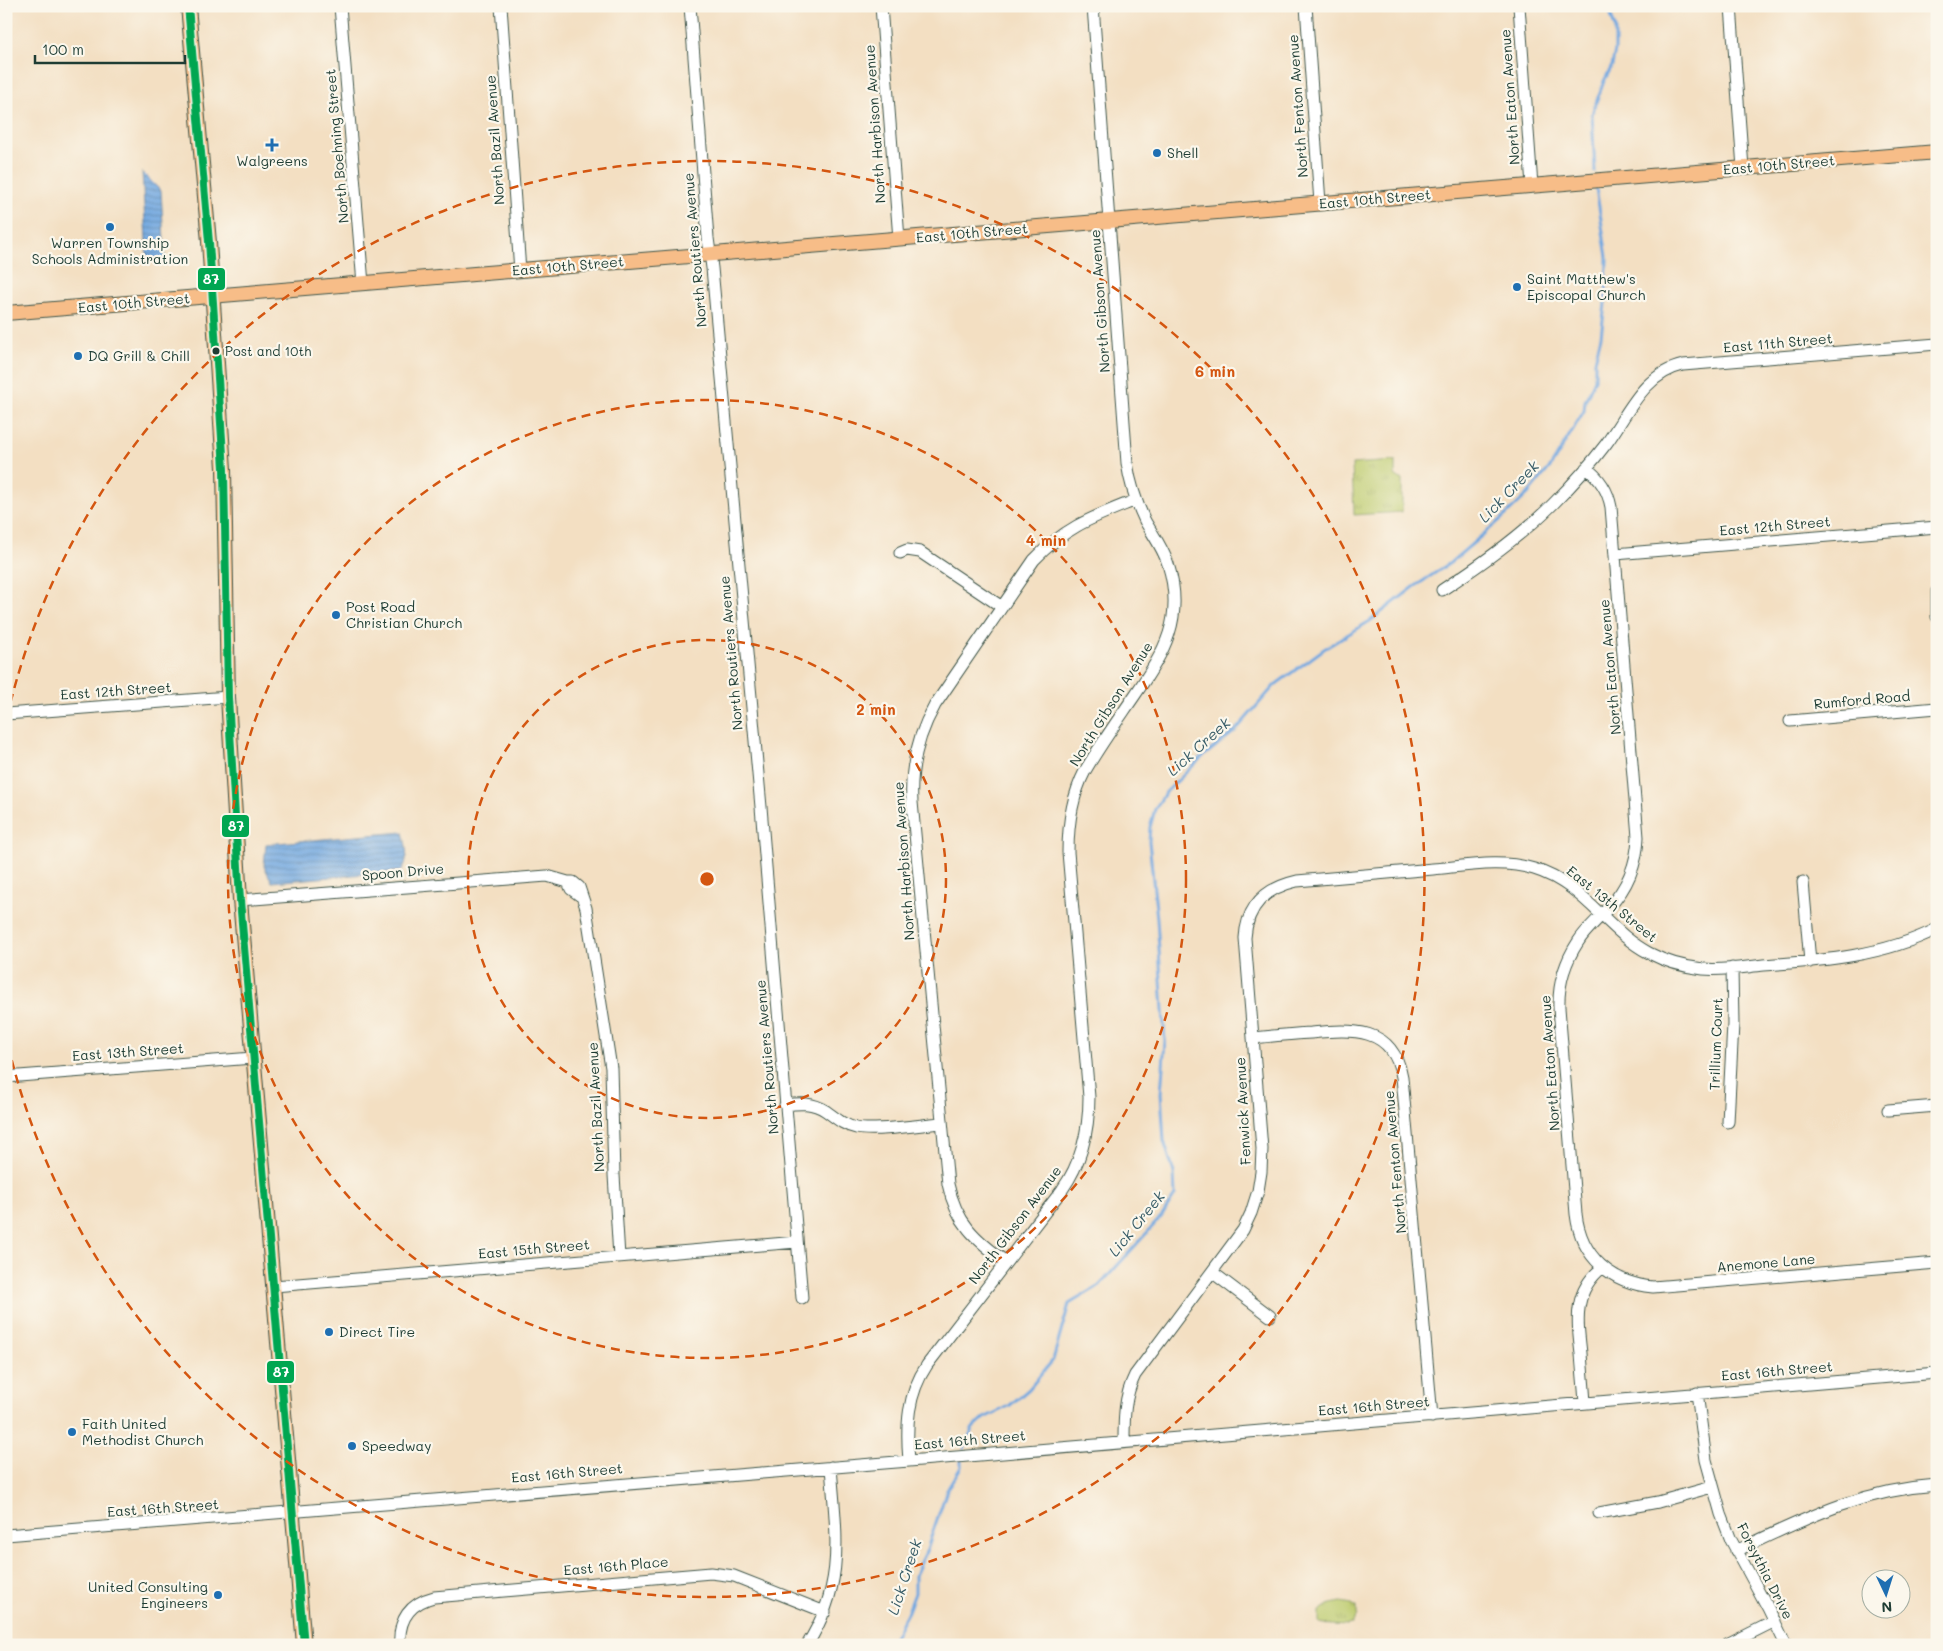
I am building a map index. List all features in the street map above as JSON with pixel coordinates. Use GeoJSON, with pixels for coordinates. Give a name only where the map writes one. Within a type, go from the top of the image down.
{"type":"FeatureCollection","features":[{"type":"Feature","properties":{"kind":"main road"},"geometry":{"type":"LineString","coordinates":[[188,6],[224,469],[228,697],[240,900],[304,1645]]}},
{"type":"Feature","properties":{"kind":"main road","name":"East 10th Street"},"geometry":{"type":"LineString","coordinates":[[6,314],[1937,152]]}},
{"type":"Feature","properties":{"kind":"street","name":"North Boehning Street"},"geometry":{"type":"LineString","coordinates":[[340,6],[363,284]]}},
{"type":"Feature","properties":{"kind":"street","name":"North Bazil Avenue"},"geometry":{"type":"LineString","coordinates":[[500,6],[520,271]]}},
{"type":"Feature","properties":{"kind":"street","name":"North Routiers Avenue"},"geometry":{"type":"LineString","coordinates":[[690,6],[802,1298]]}},
{"type":"Feature","properties":{"kind":"street","name":"North Harbison Avenue"},"geometry":{"type":"LineString","coordinates":[[881,6],[899,239]]}},
{"type":"Feature","properties":{"kind":"street","name":"North Gibson Avenue"},"geometry":{"type":"LineString","coordinates":[[909,1461],[908,1412],[920,1377],[1065,1186],[1078,1162],[1086,1136],[1089,1097],[1068,852],[1071,815],[1078,788],[1090,763],[1160,658],[1168,637],[1174,610],[1173,587],[1168,564],[1136,500],[1127,463],[1093,6]]}},
{"type":"Feature","properties":{"kind":"street","name":"North Fenton Avenue"},"geometry":{"type":"LineString","coordinates":[[1306,6],[1320,203]]}},
{"type":"Feature","properties":{"kind":"street","name":"North Eaton Avenue"},"geometry":{"type":"LineString","coordinates":[[1519,6],[1532,186]]}},
{"type":"Feature","properties":{"kind":"street"},"geometry":{"type":"LineString","coordinates":[[1731,6],[1743,168]]}},
{"type":"Feature","properties":{"kind":"street","name":"East 11th Street"},"geometry":{"type":"LineString","coordinates":[[1442,590],[1503,548],[1548,508],[1586,468],[1646,386],[1661,374],[1683,366],[1937,344]]}},
{"type":"Feature","properties":{"kind":"street","name":"North Eaton Avenue"},"geometry":{"type":"LineString","coordinates":[[1586,468],[1600,480],[1609,497],[1616,554],[1638,837],[1636,856],[1626,882],[1614,902],[1581,938],[1570,955],[1560,987],[1559,1008],[1576,1219],[1583,1241],[1593,1257],[1603,1267]]}},
{"type":"Feature","properties":{"kind":"street","name":"North Harbison Avenue"},"geometry":{"type":"LineString","coordinates":[[1006,1262],[976,1238],[956,1211],[948,1184],[912,802],[913,770],[917,747],[930,713],[1034,560],[1070,528],[1091,517],[1136,500]]}},
{"type":"Feature","properties":{"kind":"street","name":"East 12th Street"},"geometry":{"type":"LineString","coordinates":[[1616,554],[1937,527]]}},
{"type":"Feature","properties":{"kind":"street"},"geometry":{"type":"LineString","coordinates":[[900,553],[908,550],[920,552],[1002,607]]}},
{"type":"Feature","properties":{"kind":"street"},"geometry":{"type":"LineString","coordinates":[[1937,590],[1937,617]]}},
{"type":"Feature","properties":{"kind":"street","name":"East 12th Street"},"geometry":{"type":"LineString","coordinates":[[6,714],[228,697]]}},
{"type":"Feature","properties":{"kind":"street","name":"Rumford Road"},"geometry":{"type":"LineString","coordinates":[[1790,721],[1937,708]]}},
{"type":"Feature","properties":{"kind":"street","name":"East 13th Street"},"geometry":{"type":"LineString","coordinates":[[1266,894],[1279,886],[1297,881],[1508,864],[1536,869],[1558,878],[1577,892],[1640,947],[1662,959],[1693,968],[1707,969],[1842,958],[1873,952],[1937,929]]}},
{"type":"Feature","properties":{"kind":"street","name":"Spoon Drive"},"geometry":{"type":"LineString","coordinates":[[240,900],[547,876],[568,882]]}},
{"type":"Feature","properties":{"kind":"street","name":"North Bazil Avenue"},"geometry":{"type":"LineString","coordinates":[[568,882],[577,884],[589,925],[611,1068],[614,1175],[620,1257]]}},
{"type":"Feature","properties":{"kind":"street"},"geometry":{"type":"LineString","coordinates":[[1803,882],[1810,962]]}},
{"type":"Feature","properties":{"kind":"street","name":"Fenwick Avenue"},"geometry":{"type":"LineString","coordinates":[[1124,1442],[1125,1402],[1135,1375],[1243,1230],[1254,1204],[1260,1182],[1262,1149],[1245,934],[1250,915],[1266,894]]}},
{"type":"Feature","properties":{"kind":"street","name":"Trillium Court"},"geometry":{"type":"LineString","coordinates":[[1728,1122],[1733,1024],[1732,968]]}},
{"type":"Feature","properties":{"kind":"street","name":"North Fenton Avenue"},"geometry":{"type":"LineString","coordinates":[[1253,1038],[1342,1030],[1360,1031],[1382,1041],[1396,1060],[1402,1077],[1432,1417]]}},
{"type":"Feature","properties":{"kind":"street","name":"East 13th Street"},"geometry":{"type":"LineString","coordinates":[[6,1077],[253,1058]]}},
{"type":"Feature","properties":{"kind":"street"},"geometry":{"type":"LineString","coordinates":[[786,1104],[811,1104],[824,1109],[841,1122],[860,1129],[941,1123]]}},
{"type":"Feature","properties":{"kind":"street"},"geometry":{"type":"LineString","coordinates":[[1888,1110],[1937,1106]]}},
{"type":"Feature","properties":{"kind":"street","name":"East 15th Street"},"geometry":{"type":"LineString","coordinates":[[274,1286],[797,1242]]}},
{"type":"Feature","properties":{"kind":"street","name":"Anemone Lane"},"geometry":{"type":"LineString","coordinates":[[1603,1267],[1630,1284],[1653,1287],[1937,1263]]}},
{"type":"Feature","properties":{"kind":"street"},"geometry":{"type":"LineString","coordinates":[[1585,1403],[1578,1312],[1587,1284],[1603,1267]]}},
{"type":"Feature","properties":{"kind":"street"},"geometry":{"type":"LineString","coordinates":[[1212,1272],[1270,1316]]}},
{"type":"Feature","properties":{"kind":"street","name":"East 16th Street"},"geometry":{"type":"LineString","coordinates":[[6,1535],[292,1513],[524,1491],[909,1461],[1937,1373]]}},
{"type":"Feature","properties":{"kind":"street","name":"Forsythia Drive"},"geometry":{"type":"LineString","coordinates":[[1697,1393],[1702,1437],[1712,1487],[1726,1527],[1736,1551],[1786,1645]]}},
{"type":"Feature","properties":{"kind":"street"},"geometry":{"type":"LineString","coordinates":[[807,1645],[825,1612],[832,1588],[837,1556],[831,1467]]}},
{"type":"Feature","properties":{"kind":"street"},"geometry":{"type":"LineString","coordinates":[[1736,1551],[1834,1506],[1886,1491],[1937,1485]]}},
{"type":"Feature","properties":{"kind":"street"},"geometry":{"type":"LineString","coordinates":[[1599,1513],[1658,1502],[1712,1487]]}},
{"type":"Feature","properties":{"kind":"street","name":"East 16th Place"},"geometry":{"type":"LineString","coordinates":[[400,1645],[401,1627],[408,1612],[423,1600],[434,1597],[711,1573],[734,1576],[825,1612]]}},
{"type":"Feature","properties":{"kind":"street"},"geometry":{"type":"LineString","coordinates":[[1728,1645],[1774,1621]]}},
{"type":"Feature","properties":{"kind":"green space"},"geometry":{"type":"Polygon","coordinates":[[[1395,461],[1395,475],[1402,480],[1402,512],[1354,515],[1352,464],[1395,461]]]}},
{"type":"Feature","properties":{"kind":"green space"},"geometry":{"type":"Polygon","coordinates":[[[1341,1602],[1357,1607],[1357,1615],[1352,1625],[1319,1624],[1319,1611],[1328,1605],[1341,1602]]]}},
{"type":"Feature","properties":{"kind":"water"},"geometry":{"type":"Polygon","coordinates":[[[142,172],[161,191],[165,258],[147,257],[142,172]]]}},
{"type":"Feature","properties":{"kind":"water"},"geometry":{"type":"Polygon","coordinates":[[[403,832],[406,862],[401,871],[272,882],[264,866],[266,844],[403,832]]]}},
{"type":"Feature","properties":{"kind":"waterway","name":"Lick Creek"},"geometry":{"type":"LineString","coordinates":[[1595,172],[1592,114],[1604,81],[1612,66],[1615,50],[1615,28],[1608,6]]}},
{"type":"Feature","properties":{"kind":"waterway","name":"Lick Creek"},"geometry":{"type":"LineString","coordinates":[[964,1449],[972,1429],[984,1418],[1009,1406],[1029,1389],[1053,1360],[1069,1304],[1099,1286],[1162,1216],[1175,1195],[1174,1173],[1164,1141],[1161,1093],[1165,1041],[1157,919],[1149,841],[1150,827],[1155,809],[1165,793],[1201,758],[1235,731],[1275,685],[1324,649],[1370,621],[1414,587],[1450,563],[1528,494],[1551,466],[1584,411],[1585,401],[1595,379],[1595,361],[1601,336],[1606,296],[1607,257],[1596,188]]}},
{"type":"Feature","properties":{"kind":"waterway","name":"Lick Creek"},"geometry":{"type":"LineString","coordinates":[[893,1645],[893,1639],[915,1593],[915,1575],[926,1552],[947,1490],[961,1467],[961,1461]]}},
{"type":"Feature","properties":{"kind":"transit line","name":"87"},"geometry":{"type":"LineString","coordinates":[[188,6],[209,242],[224,469],[228,697],[240,900],[304,1645]]}},
{"type":"Feature","properties":{"kind":"place","name":"Walgreens"},"geometry":{"type":"Point","coordinates":[272,145]}},
{"type":"Feature","properties":{"kind":"place","name":"Shell"},"geometry":{"type":"Point","coordinates":[1157,153]}},
{"type":"Feature","properties":{"kind":"place","name":"Warren Township Schools Administration"},"geometry":{"type":"Point","coordinates":[110,227]}},
{"type":"Feature","properties":{"kind":"place","name":"Saint Matthew's Episcopal Church"},"geometry":{"type":"Point","coordinates":[1517,287]}},
{"type":"Feature","properties":{"kind":"place","name":"Post and 10th"},"geometry":{"type":"Point","coordinates":[216,351]}},
{"type":"Feature","properties":{"kind":"place","name":"DQ Grill & Chill"},"geometry":{"type":"Point","coordinates":[78,356]}},
{"type":"Feature","properties":{"kind":"place","name":"Post Road Christian Church"},"geometry":{"type":"Point","coordinates":[336,615]}},
{"type":"Feature","properties":{"kind":"place","name":"Direct Tire"},"geometry":{"type":"Point","coordinates":[329,1332]}},
{"type":"Feature","properties":{"kind":"place","name":"Faith United Methodist Church"},"geometry":{"type":"Point","coordinates":[72,1432]}},
{"type":"Feature","properties":{"kind":"place","name":"Speedway"},"geometry":{"type":"Point","coordinates":[352,1446]}},
{"type":"Feature","properties":{"kind":"place","name":"United Consulting Engineers"},"geometry":{"type":"Point","coordinates":[218,1595]}}]}
